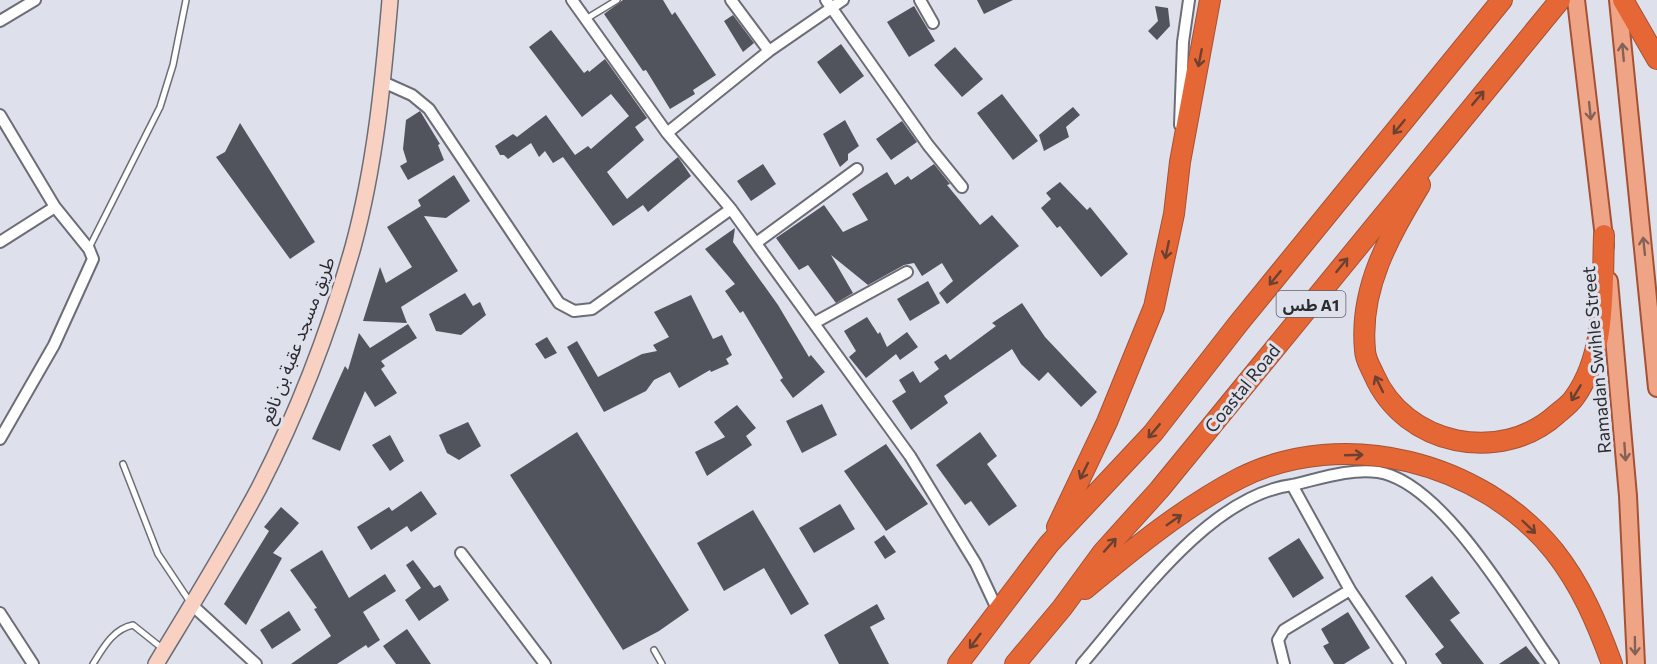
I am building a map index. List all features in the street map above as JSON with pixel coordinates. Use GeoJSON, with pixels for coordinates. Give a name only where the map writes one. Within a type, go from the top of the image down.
{"type":"FeatureCollection","features":[{"type":"Feature","properties":{"kind":"highway"},"geometry":{"type":"LineString","coordinates":[[1049,544],[1107,422],[1154,307],[1174,214],[1180,162],[1210,0]]}},
{"type":"Feature","properties":{"kind":"highway","name":"طس A1"},"geometry":{"type":"LineString","coordinates":[[958,664],[1049,544],[1152,433],[1502,0]]}},
{"type":"Feature","properties":{"kind":"highway","name":"Coastal Road"},"geometry":{"type":"LineString","coordinates":[[1015,664],[1062,608],[1103,552],[1159,490],[1560,0]]}},
{"type":"Feature","properties":{"kind":"highway"},"geometry":{"type":"LineString","coordinates":[[1623,0],[1657,59]]}},
{"type":"Feature","properties":{"kind":"highway"},"geometry":{"type":"LineString","coordinates":[[1460,121],[1403,213],[1373,271],[1364,313],[1365,353],[1381,392],[1405,417],[1436,436],[1472,444],[1513,440],[1545,425],[1574,399],[1591,364],[1601,321],[1604,235]]}},
{"type":"Feature","properties":{"kind":"highway"},"geometry":{"type":"LineString","coordinates":[[1062,608],[1176,518],[1242,477],[1303,459],[1374,456],[1402,458],[1446,473],[1483,490],[1517,515],[1553,550],[1578,585],[1595,619],[1612,664]]}},
{"type":"Feature","properties":{"kind":"main road","name":"Ramadan Swihle Street"},"geometry":{"type":"LineString","coordinates":[[1576,0],[1615,330],[1628,496],[1635,664]]}},
{"type":"Feature","properties":{"kind":"main road"},"geometry":{"type":"LineString","coordinates":[[1618,0],[1657,388]]}},
{"type":"Feature","properties":{"kind":"street"},"geometry":{"type":"LineString","coordinates":[[0,21],[35,0]]}},
{"type":"Feature","properties":{"kind":"street","name":"طريق مسجد عقبة بن نافع"},"geometry":{"type":"LineString","coordinates":[[156,664],[259,486],[321,342],[352,247],[369,174],[383,82],[390,0]]}},
{"type":"Feature","properties":{"kind":"street"},"geometry":{"type":"LineString","coordinates":[[572,0],[667,133],[731,209],[910,456],[976,564],[998,611]]}},
{"type":"Feature","properties":{"kind":"street"},"geometry":{"type":"LineString","coordinates":[[731,0],[769,51]]}},
{"type":"Feature","properties":{"kind":"street"},"geometry":{"type":"LineString","coordinates":[[667,133],[828,4],[843,0]]}},
{"type":"Feature","properties":{"kind":"street"},"geometry":{"type":"LineString","coordinates":[[920,0],[933,22]]}},
{"type":"Feature","properties":{"kind":"street"},"geometry":{"type":"LineString","coordinates":[[1180,162],[1179,101],[1189,0]]}},
{"type":"Feature","properties":{"kind":"street"},"geometry":{"type":"LineString","coordinates":[[828,4],[928,145],[962,188]]}},
{"type":"Feature","properties":{"kind":"street"},"geometry":{"type":"LineString","coordinates":[[383,82],[412,95],[429,109],[559,303],[574,310],[592,309],[731,209]]}},
{"type":"Feature","properties":{"kind":"street"},"geometry":{"type":"LineString","coordinates":[[0,115],[55,207],[88,249],[93,259],[54,345],[0,439]]}},
{"type":"Feature","properties":{"kind":"street"},"geometry":{"type":"LineString","coordinates":[[756,243],[857,169]]}},
{"type":"Feature","properties":{"kind":"street"},"geometry":{"type":"LineString","coordinates":[[0,242],[55,207]]}},
{"type":"Feature","properties":{"kind":"street"},"geometry":{"type":"LineString","coordinates":[[814,323],[907,272]]}},
{"type":"Feature","properties":{"kind":"street"},"geometry":{"type":"LineString","coordinates":[[1082,664],[1150,581],[1238,504],[1254,496],[1292,485],[1347,473],[1378,472],[1408,482],[1434,503],[1490,571],[1553,664]]}},
{"type":"Feature","properties":{"kind":"street"},"geometry":{"type":"LineString","coordinates":[[1292,485],[1350,590],[1400,664]]}},
{"type":"Feature","properties":{"kind":"street"},"geometry":{"type":"LineString","coordinates":[[461,553],[545,664]]}},
{"type":"Feature","properties":{"kind":"street"},"geometry":{"type":"LineString","coordinates":[[1284,664],[1278,640],[1284,630],[1350,590]]}},
{"type":"Feature","properties":{"kind":"street"},"geometry":{"type":"LineString","coordinates":[[192,605],[256,664]]}},
{"type":"Feature","properties":{"kind":"street"},"geometry":{"type":"LineString","coordinates":[[0,614],[33,664]]}},
{"type":"Feature","properties":{"kind":"lane"},"geometry":{"type":"LineString","coordinates":[[88,249],[160,107],[173,65],[186,0]]}},
{"type":"Feature","properties":{"kind":"lane"},"geometry":{"type":"LineString","coordinates":[[586,19],[617,0]]}},
{"type":"Feature","properties":{"kind":"lane"},"geometry":{"type":"LineString","coordinates":[[123,464],[158,554],[192,605]]}},
{"type":"Feature","properties":{"kind":"lane"},"geometry":{"type":"LineString","coordinates":[[93,664],[121,627],[133,625],[164,650]]}},
{"type":"Feature","properties":{"kind":"lane"},"geometry":{"type":"LineString","coordinates":[[654,650],[662,664]]}},
{"type":"Feature","properties":{"kind":"building"},"geometry":{"type":"Polygon","coordinates":[[[623,0],[663,0],[672,15],[675,12],[716,75],[693,90],[695,94],[670,109],[646,70],[643,71],[604,14],[623,0]]]}},
{"type":"Feature","properties":{"kind":"building"},"geometry":{"type":"Polygon","coordinates":[[[977,0],[1013,0],[984,14],[977,0]]]}},
{"type":"Feature","properties":{"kind":"building"},"geometry":{"type":"Polygon","coordinates":[[[914,6],[935,41],[909,57],[887,22],[914,6]]]}},
{"type":"Feature","properties":{"kind":"building"},"geometry":{"type":"Polygon","coordinates":[[[1155,6],[1168,8],[1170,26],[1157,40],[1148,31],[1158,21],[1155,6]]]}},
{"type":"Feature","properties":{"kind":"building"},"geometry":{"type":"Polygon","coordinates":[[[733,15],[754,43],[743,52],[724,21],[733,15]]]}},
{"type":"Feature","properties":{"kind":"building"},"geometry":{"type":"Polygon","coordinates":[[[551,30],[584,73],[588,70],[589,72],[605,59],[647,118],[635,127],[644,140],[607,172],[627,199],[678,157],[691,176],[648,212],[643,205],[613,226],[563,157],[553,163],[545,151],[539,157],[531,143],[508,159],[500,155],[495,146],[513,134],[517,137],[546,115],[575,155],[588,146],[591,149],[629,116],[611,94],[582,117],[529,47],[551,30]]]}},
{"type":"Feature","properties":{"kind":"building"},"geometry":{"type":"Polygon","coordinates":[[[841,44],[864,76],[840,94],[817,62],[841,44]]]}},
{"type":"Feature","properties":{"kind":"building"},"geometry":{"type":"Polygon","coordinates":[[[955,47],[983,79],[962,97],[934,65],[955,47]]]}},
{"type":"Feature","properties":{"kind":"building"},"geometry":{"type":"Polygon","coordinates":[[[1002,94],[1038,141],[1013,160],[977,113],[1002,94]]]}},
{"type":"Feature","properties":{"kind":"building"},"geometry":{"type":"Polygon","coordinates":[[[1073,107],[1080,115],[1066,127],[1069,137],[1044,151],[1039,135],[1073,107]]]}},
{"type":"Feature","properties":{"kind":"building"},"geometry":{"type":"Polygon","coordinates":[[[420,111],[440,144],[438,145],[444,160],[408,180],[400,166],[407,162],[403,149],[406,120],[420,111]]]}},
{"type":"Feature","properties":{"kind":"building"},"geometry":{"type":"Polygon","coordinates":[[[845,120],[859,146],[848,154],[848,160],[840,167],[823,134],[845,120]]]}},
{"type":"Feature","properties":{"kind":"building"},"geometry":{"type":"Polygon","coordinates":[[[902,121],[917,142],[891,160],[876,139],[902,121]]]}},
{"type":"Feature","properties":{"kind":"building"},"geometry":{"type":"Polygon","coordinates":[[[240,123],[315,242],[290,259],[216,157],[225,152],[240,123]]]}},
{"type":"Feature","properties":{"kind":"building"},"geometry":{"type":"Polygon","coordinates":[[[763,164],[776,184],[751,201],[737,181],[763,164]]]}},
{"type":"Feature","properties":{"kind":"building"},"geometry":{"type":"Polygon","coordinates":[[[934,164],[950,184],[947,185],[980,225],[992,215],[1019,246],[947,304],[939,293],[953,281],[942,263],[922,276],[914,263],[904,265],[868,285],[831,255],[853,293],[836,303],[808,265],[799,270],[776,238],[824,205],[843,232],[868,220],[852,194],[887,172],[895,185],[908,176],[911,180],[934,164]]]}},
{"type":"Feature","properties":{"kind":"building"},"geometry":{"type":"Polygon","coordinates":[[[454,175],[470,201],[446,218],[424,216],[458,271],[401,307],[407,323],[363,321],[380,267],[386,283],[412,267],[387,227],[421,206],[418,200],[454,175]]]}},
{"type":"Feature","properties":{"kind":"building"},"geometry":{"type":"Polygon","coordinates":[[[1060,182],[1087,210],[1090,207],[1128,254],[1101,277],[1060,226],[1057,228],[1041,208],[1051,199],[1046,193],[1060,182]]]}},
{"type":"Feature","properties":{"kind":"building"},"geometry":{"type":"Polygon","coordinates":[[[735,228],[733,242],[778,305],[809,357],[811,355],[825,372],[793,398],[780,380],[783,378],[743,311],[740,313],[725,291],[735,284],[705,249],[735,228]]]}},
{"type":"Feature","properties":{"kind":"building"},"geometry":{"type":"Polygon","coordinates":[[[928,281],[940,303],[910,321],[897,299],[928,281]]]}},
{"type":"Feature","properties":{"kind":"building"},"geometry":{"type":"Polygon","coordinates":[[[465,293],[473,306],[480,302],[486,315],[461,335],[436,331],[429,314],[465,293]]]}},
{"type":"Feature","properties":{"kind":"building"},"geometry":{"type":"Polygon","coordinates":[[[691,295],[713,339],[722,335],[732,355],[726,359],[729,364],[711,372],[710,370],[679,388],[670,372],[654,380],[646,391],[604,412],[567,347],[577,341],[598,377],[642,354],[657,351],[653,345],[669,337],[654,312],[691,295]]]}},
{"type":"Feature","properties":{"kind":"building"},"geometry":{"type":"Polygon","coordinates":[[[1022,303],[1045,337],[1097,392],[1081,407],[1048,372],[1039,381],[1021,364],[1012,349],[944,396],[948,403],[911,430],[892,401],[906,392],[899,380],[913,371],[920,383],[939,369],[934,362],[946,354],[950,360],[996,326],[992,323],[1022,303]]]}},
{"type":"Feature","properties":{"kind":"building"},"geometry":{"type":"Polygon","coordinates":[[[867,317],[878,334],[880,332],[887,347],[907,332],[918,347],[900,360],[896,354],[866,378],[849,357],[856,351],[844,331],[867,317]]]}},
{"type":"Feature","properties":{"kind":"building"},"geometry":{"type":"Polygon","coordinates":[[[408,324],[417,338],[381,361],[385,366],[381,369],[397,393],[375,407],[365,391],[340,451],[312,439],[345,366],[348,370],[359,333],[370,348],[408,324]]]}},
{"type":"Feature","properties":{"kind":"building"},"geometry":{"type":"Polygon","coordinates":[[[547,337],[557,353],[545,359],[535,344],[547,337]]]}},
{"type":"Feature","properties":{"kind":"building"},"geometry":{"type":"Polygon","coordinates":[[[822,404],[837,435],[802,453],[786,421],[822,404]]]}},
{"type":"Feature","properties":{"kind":"building"},"geometry":{"type":"Polygon","coordinates":[[[737,405],[756,428],[746,436],[752,445],[707,476],[695,452],[725,437],[714,422],[737,405]]]}},
{"type":"Feature","properties":{"kind":"building"},"geometry":{"type":"Polygon","coordinates":[[[468,422],[481,446],[459,460],[447,453],[439,435],[468,422]]]}},
{"type":"Feature","properties":{"kind":"building"},"geometry":{"type":"Polygon","coordinates":[[[577,432],[689,610],[659,631],[623,650],[510,475],[577,432]]]}},
{"type":"Feature","properties":{"kind":"building"},"geometry":{"type":"Polygon","coordinates":[[[980,432],[997,456],[987,464],[1017,506],[989,526],[971,501],[965,505],[936,465],[980,432]]]}},
{"type":"Feature","properties":{"kind":"building"},"geometry":{"type":"Polygon","coordinates":[[[390,435],[404,461],[390,471],[372,445],[390,435]]]}},
{"type":"Feature","properties":{"kind":"building"},"geometry":{"type":"Polygon","coordinates":[[[886,444],[928,504],[886,531],[844,471],[886,444]]]}},
{"type":"Feature","properties":{"kind":"building"},"geometry":{"type":"Polygon","coordinates":[[[421,491],[437,514],[411,532],[407,526],[371,550],[357,527],[389,507],[392,511],[421,491]]]}},
{"type":"Feature","properties":{"kind":"building"},"geometry":{"type":"Polygon","coordinates":[[[840,504],[855,529],[814,553],[799,528],[840,504]]]}},
{"type":"Feature","properties":{"kind":"building"},"geometry":{"type":"Polygon","coordinates":[[[281,507],[299,523],[273,553],[282,558],[246,625],[224,604],[269,531],[264,527],[281,507]]]}},
{"type":"Feature","properties":{"kind":"building"},"geometry":{"type":"Polygon","coordinates":[[[753,510],[809,604],[791,615],[764,568],[724,591],[697,543],[753,510]]]}},
{"type":"Feature","properties":{"kind":"building"},"geometry":{"type":"Polygon","coordinates":[[[884,535],[896,552],[885,559],[874,542],[884,535]]]}},
{"type":"Feature","properties":{"kind":"building"},"geometry":{"type":"Polygon","coordinates":[[[1299,538],[1324,578],[1293,598],[1268,558],[1299,538]]]}},
{"type":"Feature","properties":{"kind":"building"},"geometry":{"type":"Polygon","coordinates":[[[322,550],[349,598],[385,574],[396,591],[363,612],[380,640],[368,648],[366,645],[337,664],[291,664],[331,636],[314,609],[317,608],[290,570],[322,550]]]}},
{"type":"Feature","properties":{"kind":"building"},"geometry":{"type":"Polygon","coordinates":[[[413,560],[434,588],[440,585],[449,600],[419,621],[405,600],[421,588],[406,565],[413,560]]]}},
{"type":"Feature","properties":{"kind":"building"},"geometry":{"type":"Polygon","coordinates":[[[1432,576],[1460,613],[1450,620],[1484,664],[1442,664],[1435,654],[1444,647],[1405,596],[1432,576]]]}},
{"type":"Feature","properties":{"kind":"building"},"geometry":{"type":"Polygon","coordinates":[[[877,604],[885,619],[870,627],[889,664],[839,664],[824,635],[877,604]]]}},
{"type":"Feature","properties":{"kind":"building"},"geometry":{"type":"Polygon","coordinates":[[[289,611],[301,630],[272,649],[260,630],[289,611]]]}},
{"type":"Feature","properties":{"kind":"building"},"geometry":{"type":"Polygon","coordinates":[[[1348,612],[1370,648],[1344,664],[1334,664],[1323,646],[1329,643],[1321,629],[1348,612]]]}},
{"type":"Feature","properties":{"kind":"building"},"geometry":{"type":"Polygon","coordinates":[[[407,629],[431,664],[396,664],[383,646],[407,629]]]}},
{"type":"Feature","properties":{"kind":"building"},"geometry":{"type":"Polygon","coordinates":[[[1526,646],[1540,664],[1499,664],[1526,646]]]}}]}
